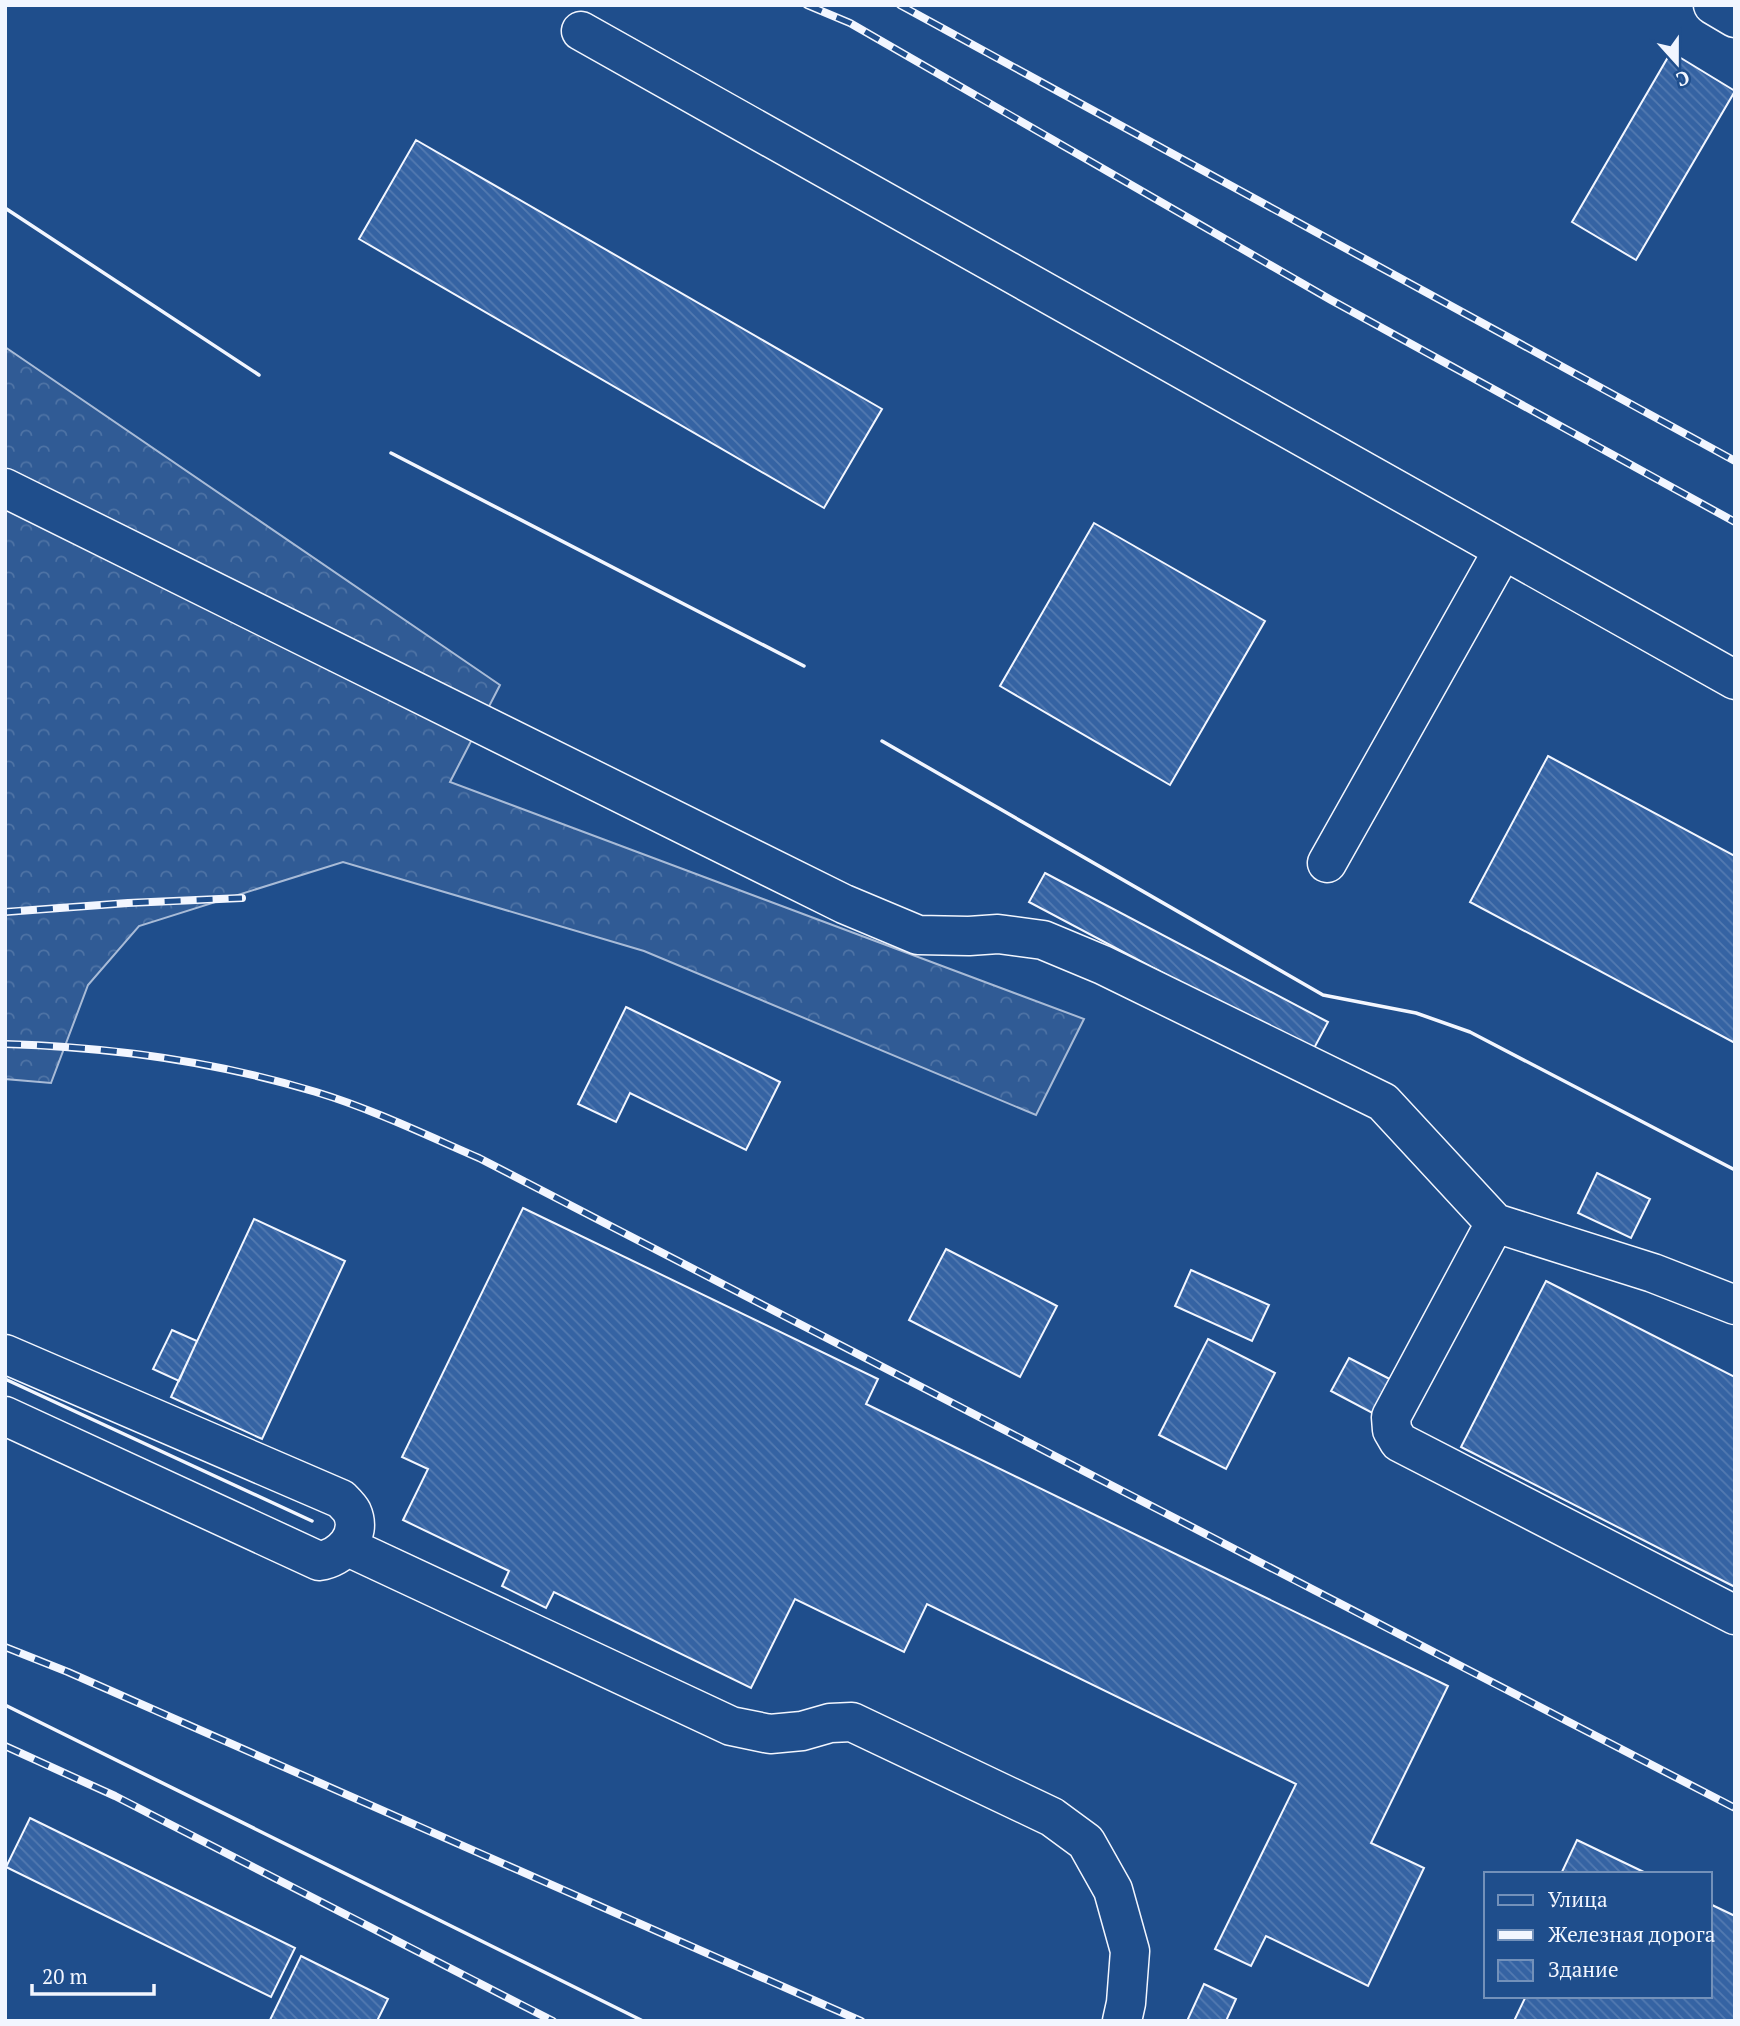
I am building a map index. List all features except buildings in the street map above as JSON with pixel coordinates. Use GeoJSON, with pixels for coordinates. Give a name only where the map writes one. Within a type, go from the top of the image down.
{"type":"FeatureCollection","features":[{"type":"Feature","properties":{"kind":"lane"},"geometry":{"type":"LineString","coordinates":[[1713,5],[1735,18]]}},
{"type":"Feature","properties":{"kind":"lane"},"geometry":{"type":"LineString","coordinates":[[581,31],[1735,680]]}},
{"type":"Feature","properties":{"kind":"lane"},"geometry":{"type":"LineString","coordinates":[[5,488],[844,904],[918,935],[998,934],[1043,940],[1103,965],[1382,1102],[1495,1223],[1629,1265],[1735,1304]]}},
{"type":"Feature","properties":{"kind":"lane"},"geometry":{"type":"LineString","coordinates":[[1327,863],[1503,550]]}},
{"type":"Feature","properties":{"kind":"lane"},"geometry":{"type":"LineString","coordinates":[[1495,1223],[1391,1417],[1392,1430],[1399,1442],[1735,1615]]}},
{"type":"Feature","properties":{"kind":"lane"},"geometry":{"type":"LineString","coordinates":[[5,1354],[341,1499],[352,1511],[355,1527],[348,1547],[331,1560],[319,1561],[5,1416]]}},
{"type":"Feature","properties":{"kind":"lane"},"geometry":{"type":"LineString","coordinates":[[348,1547],[731,1726],[770,1734],[802,1731],[830,1723],[852,1722],[1052,1817],[1086,1842],[1113,1890],[1130,1951],[1122,2021]]}},
{"type":"Feature","properties":{"kind":"green space"},"geometry":{"type":"Polygon","coordinates":[[[5,347],[500,685],[450,782],[1084,1019],[1036,1115],[644,951],[343,862],[139,926],[88,985],[51,1083],[5,1079],[5,347]]]}},
{"type":"Feature","properties":{"kind":"railway"},"geometry":{"type":"LineString","coordinates":[[807,5],[850,23],[1331,300],[1735,522]]}},
{"type":"Feature","properties":{"kind":"railway"},"geometry":{"type":"LineString","coordinates":[[900,5],[1735,461]]}},
{"type":"Feature","properties":{"kind":"railway"},"geometry":{"type":"LineString","coordinates":[[5,912],[242,898]]}},
{"type":"Feature","properties":{"kind":"railway"},"geometry":{"type":"LineString","coordinates":[[5,1044],[123,1052],[201,1064],[278,1081],[358,1106],[479,1158],[1735,1808]]}},
{"type":"Feature","properties":{"kind":"railway"},"geometry":{"type":"LineString","coordinates":[[5,1647],[68,1672],[861,2021]]}},
{"type":"Feature","properties":{"kind":"railway"},"geometry":{"type":"LineString","coordinates":[[5,1746],[115,1796],[553,2021]]}},
{"type":"Feature","properties":{"kind":"wall"},"geometry":{"type":"LineString","coordinates":[[5,208],[259,375]]}},
{"type":"Feature","properties":{"kind":"wall"},"geometry":{"type":"LineString","coordinates":[[391,453],[804,666]]}},
{"type":"Feature","properties":{"kind":"wall"},"geometry":{"type":"LineString","coordinates":[[882,741],[1323,995],[1416,1013],[1470,1032],[1735,1170]]}},
{"type":"Feature","properties":{"kind":"wall"},"geometry":{"type":"LineString","coordinates":[[5,1379],[312,1521]]}},
{"type":"Feature","properties":{"kind":"wall"},"geometry":{"type":"LineString","coordinates":[[5,1705],[643,2021]]}}]}
